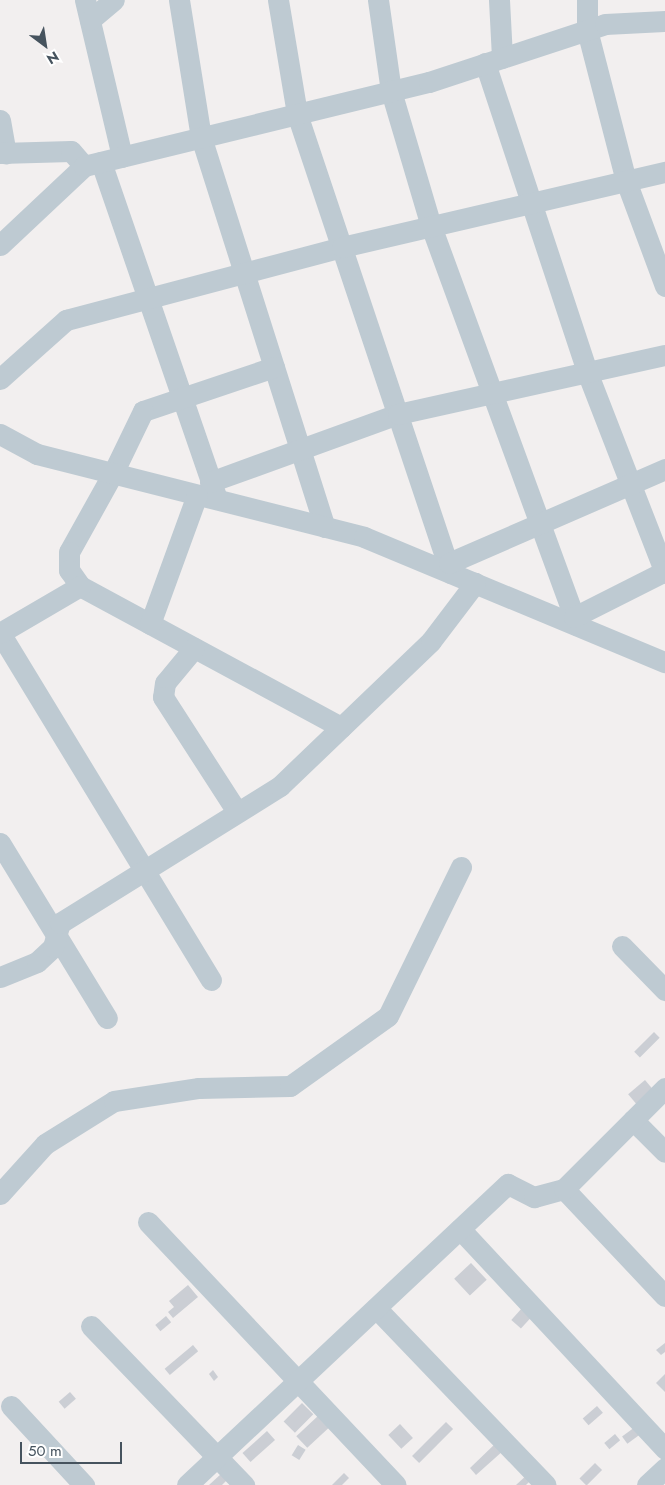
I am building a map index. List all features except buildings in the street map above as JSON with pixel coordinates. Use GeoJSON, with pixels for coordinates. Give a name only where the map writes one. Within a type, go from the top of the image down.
{"type":"FeatureCollection","features":[{"type":"Feature","properties":{"kind":"street"},"geometry":{"type":"LineString","coordinates":[[114,0],[87,10],[122,157]]}},
{"type":"Feature","properties":{"kind":"street"},"geometry":{"type":"LineString","coordinates":[[179,0],[201,137],[325,527]]}},
{"type":"Feature","properties":{"kind":"street"},"geometry":{"type":"LineString","coordinates":[[278,0],[298,114],[450,568]]}},
{"type":"Feature","properties":{"kind":"street"},"geometry":{"type":"LineString","coordinates":[[378,0],[391,91],[431,226],[575,621]]}},
{"type":"Feature","properties":{"kind":"street"},"geometry":{"type":"LineString","coordinates":[[499,0],[494,60],[531,203],[588,372],[665,572],[575,621]]}},
{"type":"Feature","properties":{"kind":"street"},"geometry":{"type":"LineString","coordinates":[[587,0],[587,30],[626,181],[665,286]]}},
{"type":"Feature","properties":{"kind":"street"},"geometry":{"type":"LineString","coordinates":[[0,245],[92,164],[391,91],[605,24],[665,21]]}},
{"type":"Feature","properties":{"kind":"street"},"geometry":{"type":"LineString","coordinates":[[0,120],[3,153],[71,151],[92,164],[148,298],[182,398],[208,492],[150,624]]}},
{"type":"Feature","properties":{"kind":"street"},"geometry":{"type":"LineString","coordinates":[[0,379],[66,320],[342,247],[665,172]]}},
{"type":"Feature","properties":{"kind":"street"},"geometry":{"type":"LineString","coordinates":[[208,492],[300,450],[398,414],[665,355]]}},
{"type":"Feature","properties":{"kind":"street"},"geometry":{"type":"LineString","coordinates":[[274,367],[143,411],[113,473],[69,552],[69,570],[80,586],[341,727]]}},
{"type":"Feature","properties":{"kind":"street"},"geometry":{"type":"LineString","coordinates":[[0,434],[37,454],[113,473],[208,492],[364,537],[450,568],[476,583],[575,621],[665,662]]}},
{"type":"Feature","properties":{"kind":"street"},"geometry":{"type":"LineString","coordinates":[[450,568],[540,523],[665,469]]}},
{"type":"Feature","properties":{"kind":"street"},"geometry":{"type":"LineString","coordinates":[[0,977],[37,962],[53,947],[60,923],[280,786],[431,641],[476,583]]}},
{"type":"Feature","properties":{"kind":"street"},"geometry":{"type":"LineString","coordinates":[[80,586],[0,633],[211,980]]}},
{"type":"Feature","properties":{"kind":"street"},"geometry":{"type":"LineString","coordinates":[[194,648],[165,683],[163,697],[237,812]]}},
{"type":"Feature","properties":{"kind":"street"},"geometry":{"type":"LineString","coordinates":[[1,848],[107,1018]]}},
{"type":"Feature","properties":{"kind":"street"},"geometry":{"type":"LineString","coordinates":[[0,1194],[45,1144],[114,1101],[199,1088],[290,1086],[388,1016],[460,867]]}},
{"type":"Feature","properties":{"kind":"street"},"geometry":{"type":"LineString","coordinates":[[622,946],[665,990]]}},
{"type":"Feature","properties":{"kind":"street"},"geometry":{"type":"LineString","coordinates":[[187,1485],[508,1184],[534,1197],[564,1189],[665,1088]]}},
{"type":"Feature","properties":{"kind":"street"},"geometry":{"type":"LineString","coordinates":[[633,1120],[665,1152]]}},
{"type":"Feature","properties":{"kind":"street"},"geometry":{"type":"LineString","coordinates":[[564,1189],[661,1283]]}},
{"type":"Feature","properties":{"kind":"street"},"geometry":{"type":"LineString","coordinates":[[148,1222],[396,1485]]}},
{"type":"Feature","properties":{"kind":"street"},"geometry":{"type":"LineString","coordinates":[[460,1229],[665,1449]]}},
{"type":"Feature","properties":{"kind":"street"},"geometry":{"type":"LineString","coordinates":[[376,1308],[546,1485]]}},
{"type":"Feature","properties":{"kind":"street"},"geometry":{"type":"LineString","coordinates":[[91,1326],[244,1485]]}},
{"type":"Feature","properties":{"kind":"street"},"geometry":{"type":"LineString","coordinates":[[11,1406],[84,1485]]}},
{"type":"Feature","properties":{"kind":"street"},"geometry":{"type":"LineString","coordinates":[[647,1485],[665,1468]]}}]}
